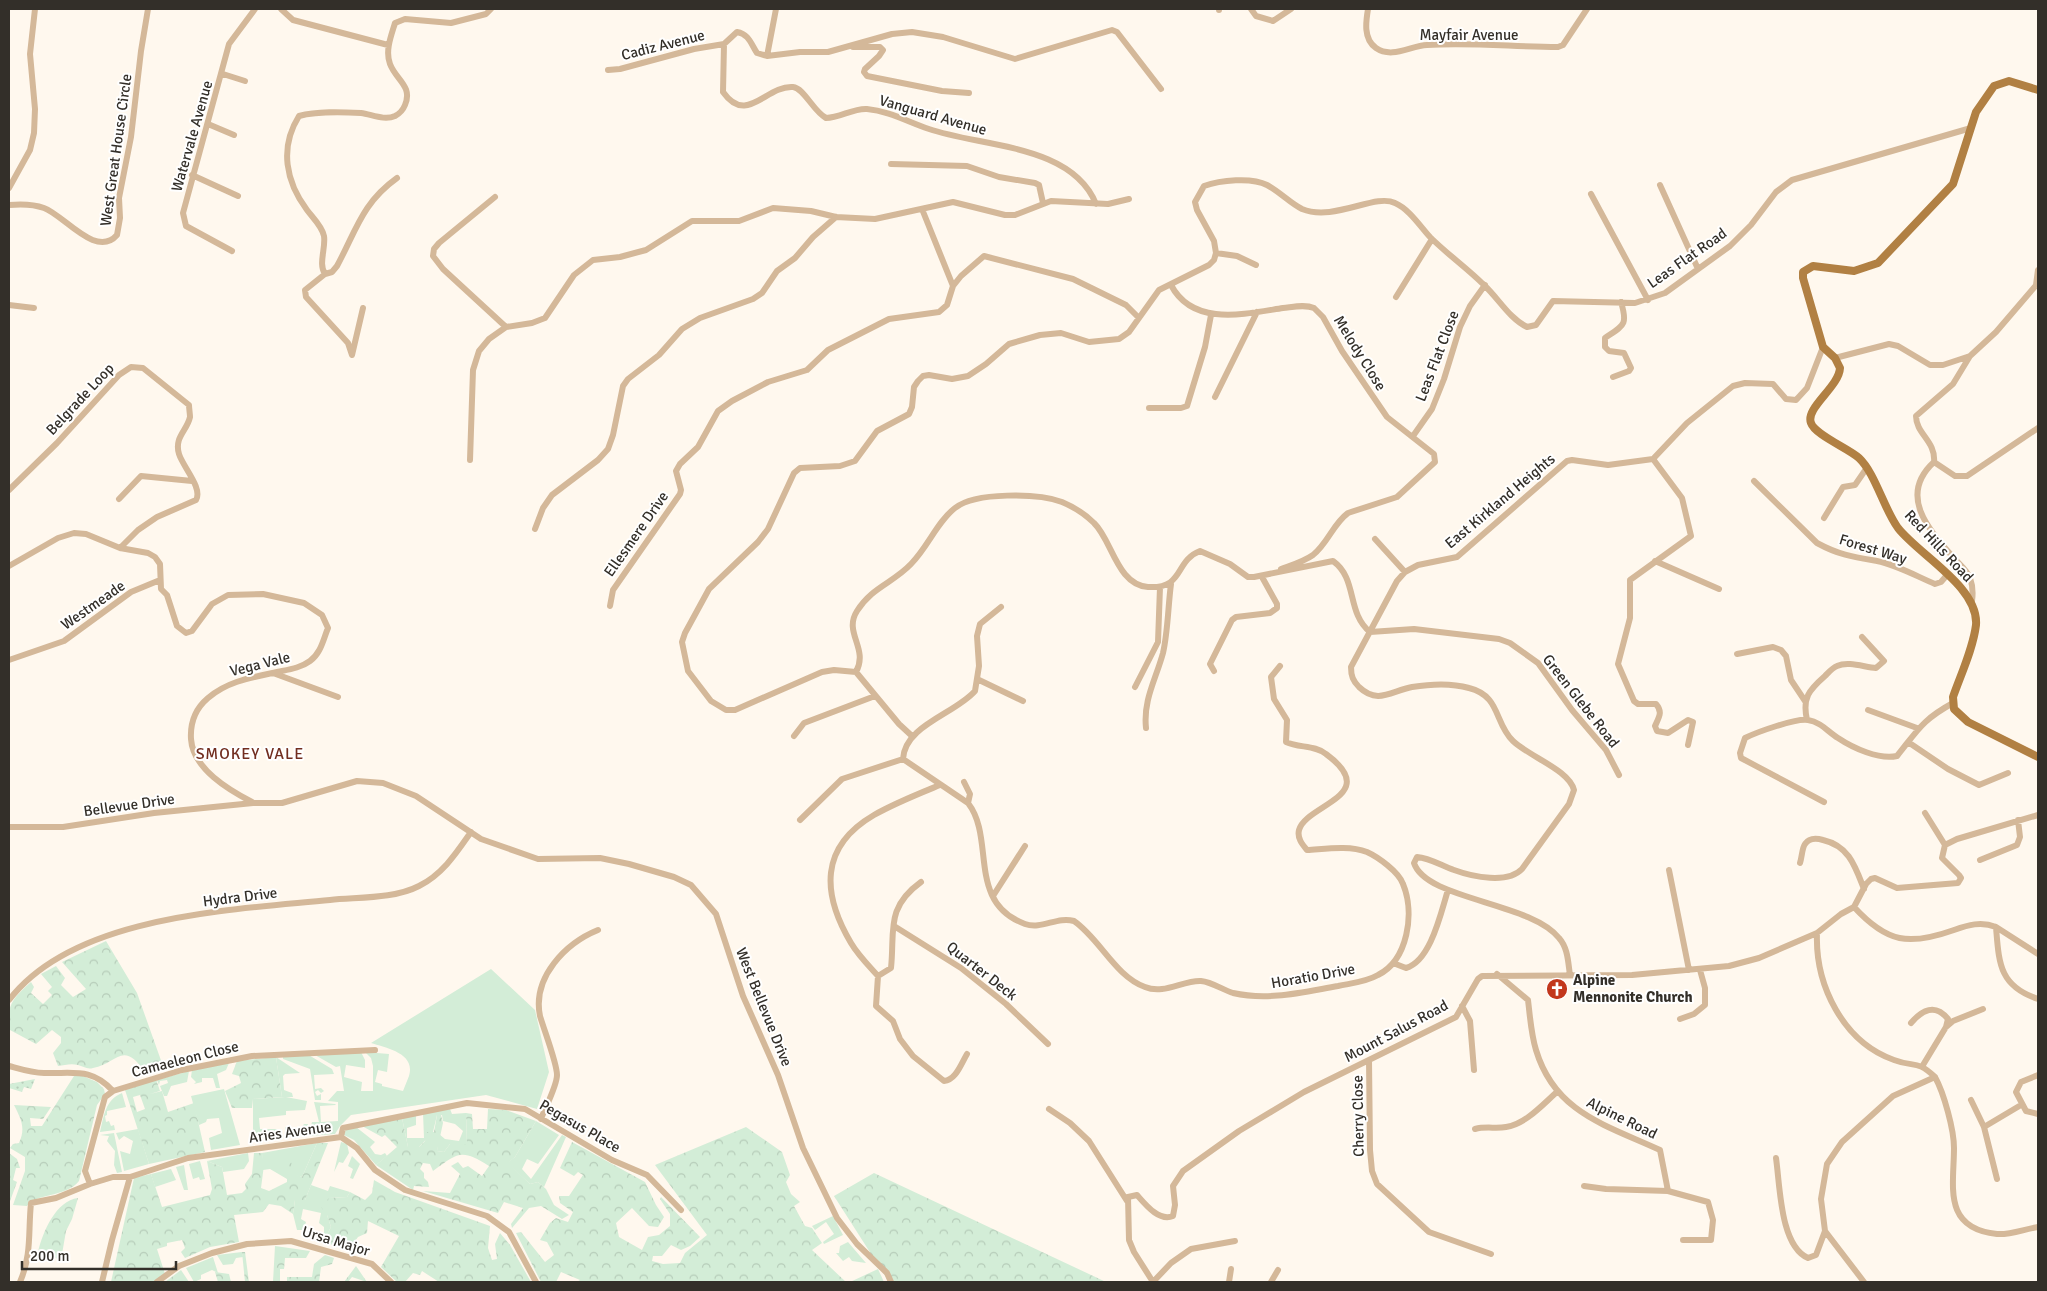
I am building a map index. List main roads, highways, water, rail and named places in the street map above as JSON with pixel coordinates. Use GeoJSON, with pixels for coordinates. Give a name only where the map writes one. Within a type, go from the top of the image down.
{"type":"FeatureCollection","features":[{"type":"Feature","properties":{"kind":"main road","name":"Red Hills Road"},"geometry":{"type":"LineString","coordinates":[[2038,90],[2009,81],[1994,86],[1976,112],[1953,184],[1887,256],[1872,266],[1854,271],[1813,266],[1804,272],[1806,292],[1824,347],[1839,364],[1840,373],[1829,392],[1815,407],[1810,418],[1811,423],[1817,430],[1860,460],[1898,528],[1972,601],[1976,627],[1953,703],[1959,716],[2038,757]]}},
{"type":"Feature","properties":{"kind":"place","name":"Alpine Mennonite Church"},"geometry":{"type":"Point","coordinates":[1557,989]}},
{"type":"Feature","properties":{"kind":"district","name":"SMOKEY VALE"},"geometry":{"type":"Point","coordinates":[250,754]}}]}
